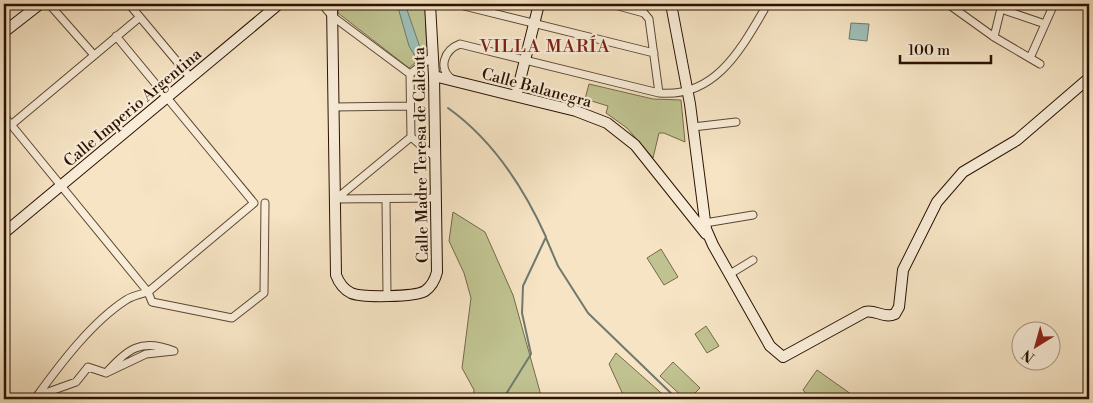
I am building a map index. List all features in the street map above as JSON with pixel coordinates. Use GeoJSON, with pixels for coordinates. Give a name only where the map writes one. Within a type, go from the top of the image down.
{"type":"FeatureCollection","features":[{"type":"Feature","properties":{"kind":"street"},"geometry":{"type":"LineString","coordinates":[[4,32],[40,4]]}},
{"type":"Feature","properties":{"kind":"street"},"geometry":{"type":"LineString","coordinates":[[49,4],[94,55]]}},
{"type":"Feature","properties":{"kind":"street"},"geometry":{"type":"LineString","coordinates":[[129,4],[190,77]]}},
{"type":"Feature","properties":{"kind":"street","name":"Calle Imperio Argentina"},"geometry":{"type":"LineString","coordinates":[[4,233],[280,4]]}},
{"type":"Feature","properties":{"kind":"street"},"geometry":{"type":"LineString","coordinates":[[322,4],[332,16],[410,74]]}},
{"type":"Feature","properties":{"kind":"street","name":"Calle Madre Teresa de Calcuta"},"geometry":{"type":"LineString","coordinates":[[332,4],[336,275],[339,283],[350,293],[357,295],[414,295],[427,290],[434,282],[437,272],[434,76],[430,4]]}},
{"type":"Feature","properties":{"kind":"street"},"geometry":{"type":"LineString","coordinates":[[456,4],[654,53]]}},
{"type":"Feature","properties":{"kind":"street"},"geometry":{"type":"LineString","coordinates":[[516,96],[539,4]]}},
{"type":"Feature","properties":{"kind":"street"},"geometry":{"type":"LineString","coordinates":[[611,4],[644,13],[652,27],[659,92]]}},
{"type":"Feature","properties":{"kind":"street"},"geometry":{"type":"LineString","coordinates":[[671,4],[688,91],[705,223],[713,245],[770,346],[783,357],[865,312],[872,311],[887,316],[895,314],[899,307],[903,270],[937,202],[963,172],[1017,140],[1089,78]]}},
{"type":"Feature","properties":{"kind":"street"},"geometry":{"type":"LineString","coordinates":[[456,81],[449,77],[444,63],[449,50],[460,44],[659,92],[688,91],[714,78],[732,62],[764,10],[764,4]]}},
{"type":"Feature","properties":{"kind":"street"},"geometry":{"type":"LineString","coordinates":[[948,4],[994,37],[1040,64]]}},
{"type":"Feature","properties":{"kind":"street"},"geometry":{"type":"LineString","coordinates":[[1030,58],[1054,4]]}},
{"type":"Feature","properties":{"kind":"street"},"geometry":{"type":"LineString","coordinates":[[994,37],[1002,7],[1045,24]]}},
{"type":"Feature","properties":{"kind":"street"},"geometry":{"type":"LineString","coordinates":[[11,125],[140,16]]}},
{"type":"Feature","properties":{"kind":"street"},"geometry":{"type":"LineString","coordinates":[[106,373],[119,358],[135,347],[161,346],[174,351],[146,354],[106,373],[88,367],[76,382],[37,396],[57,369],[108,314],[128,298],[148,292],[254,203],[168,96],[116,36]]}},
{"type":"Feature","properties":{"kind":"street"},"geometry":{"type":"LineString","coordinates":[[410,74],[433,56]]}},
{"type":"Feature","properties":{"kind":"street"},"geometry":{"type":"LineString","coordinates":[[410,74],[411,137],[435,158]]}},
{"type":"Feature","properties":{"kind":"street","name":"Calle Balanegra"},"geometry":{"type":"LineString","coordinates":[[434,76],[591,116],[615,128],[636,145],[685,206],[713,245]]}},
{"type":"Feature","properties":{"kind":"street"},"geometry":{"type":"LineString","coordinates":[[334,107],[410,106]]}},
{"type":"Feature","properties":{"kind":"street"},"geometry":{"type":"LineString","coordinates":[[4,116],[148,292],[152,302],[232,318],[264,293],[265,203]]}},
{"type":"Feature","properties":{"kind":"street"},"geometry":{"type":"LineString","coordinates":[[693,127],[736,122]]}},
{"type":"Feature","properties":{"kind":"street"},"geometry":{"type":"LineString","coordinates":[[336,199],[411,137]]}},
{"type":"Feature","properties":{"kind":"street"},"geometry":{"type":"LineString","coordinates":[[685,206],[698,205],[702,188]]}},
{"type":"Feature","properties":{"kind":"street"},"geometry":{"type":"LineString","coordinates":[[336,199],[436,198]]}},
{"type":"Feature","properties":{"kind":"street"},"geometry":{"type":"LineString","coordinates":[[386,199],[387,295]]}},
{"type":"Feature","properties":{"kind":"street"},"geometry":{"type":"LineString","coordinates":[[705,223],[753,215]]}},
{"type":"Feature","properties":{"kind":"street"},"geometry":{"type":"LineString","coordinates":[[730,274],[753,260]]}},
{"type":"Feature","properties":{"kind":"green space"},"geometry":{"type":"Polygon","coordinates":[[[338,4],[425,4],[427,53],[409,68],[338,13],[338,4]]]}},
{"type":"Feature","properties":{"kind":"green space"},"geometry":{"type":"Polygon","coordinates":[[[589,84],[653,99],[681,100],[685,142],[664,133],[659,133],[653,158],[627,128],[606,113],[608,106],[585,99],[589,84]]]}},
{"type":"Feature","properties":{"kind":"green space"},"geometry":{"type":"Polygon","coordinates":[[[453,212],[485,232],[513,295],[542,399],[473,399],[474,390],[462,368],[471,298],[464,273],[449,241],[453,212]]]}},
{"type":"Feature","properties":{"kind":"green space"},"geometry":{"type":"Polygon","coordinates":[[[661,249],[678,277],[664,285],[647,258],[661,249]]]}},
{"type":"Feature","properties":{"kind":"green space"},"geometry":{"type":"Polygon","coordinates":[[[706,326],[719,346],[707,353],[695,334],[706,326]]]}},
{"type":"Feature","properties":{"kind":"green space"},"geometry":{"type":"Polygon","coordinates":[[[616,353],[668,399],[625,399],[609,364],[616,353]]]}},
{"type":"Feature","properties":{"kind":"green space"},"geometry":{"type":"Polygon","coordinates":[[[673,362],[700,388],[689,399],[685,399],[660,376],[673,362]]]}},
{"type":"Feature","properties":{"kind":"green space"},"geometry":{"type":"Polygon","coordinates":[[[817,370],[858,399],[811,399],[803,390],[817,370]]]}},
{"type":"Feature","properties":{"kind":"water"},"geometry":{"type":"Polygon","coordinates":[[[397,4],[405,4],[423,56],[418,61],[409,46],[397,4]]]}},
{"type":"Feature","properties":{"kind":"water"},"geometry":{"type":"Polygon","coordinates":[[[851,23],[869,24],[867,41],[849,39],[851,23]]]}},
{"type":"Feature","properties":{"kind":"waterway"},"geometry":{"type":"LineString","coordinates":[[448,108],[479,134],[493,149],[517,182],[546,237],[523,286],[522,313],[531,354],[503,399]]}},
{"type":"Feature","properties":{"kind":"waterway"},"geometry":{"type":"LineString","coordinates":[[546,238],[558,266],[588,313],[677,399]]}},
{"type":"Feature","properties":{"kind":"district","name":"VILLA MARÍA"},"geometry":{"type":"Point","coordinates":[545,46]}}]}
